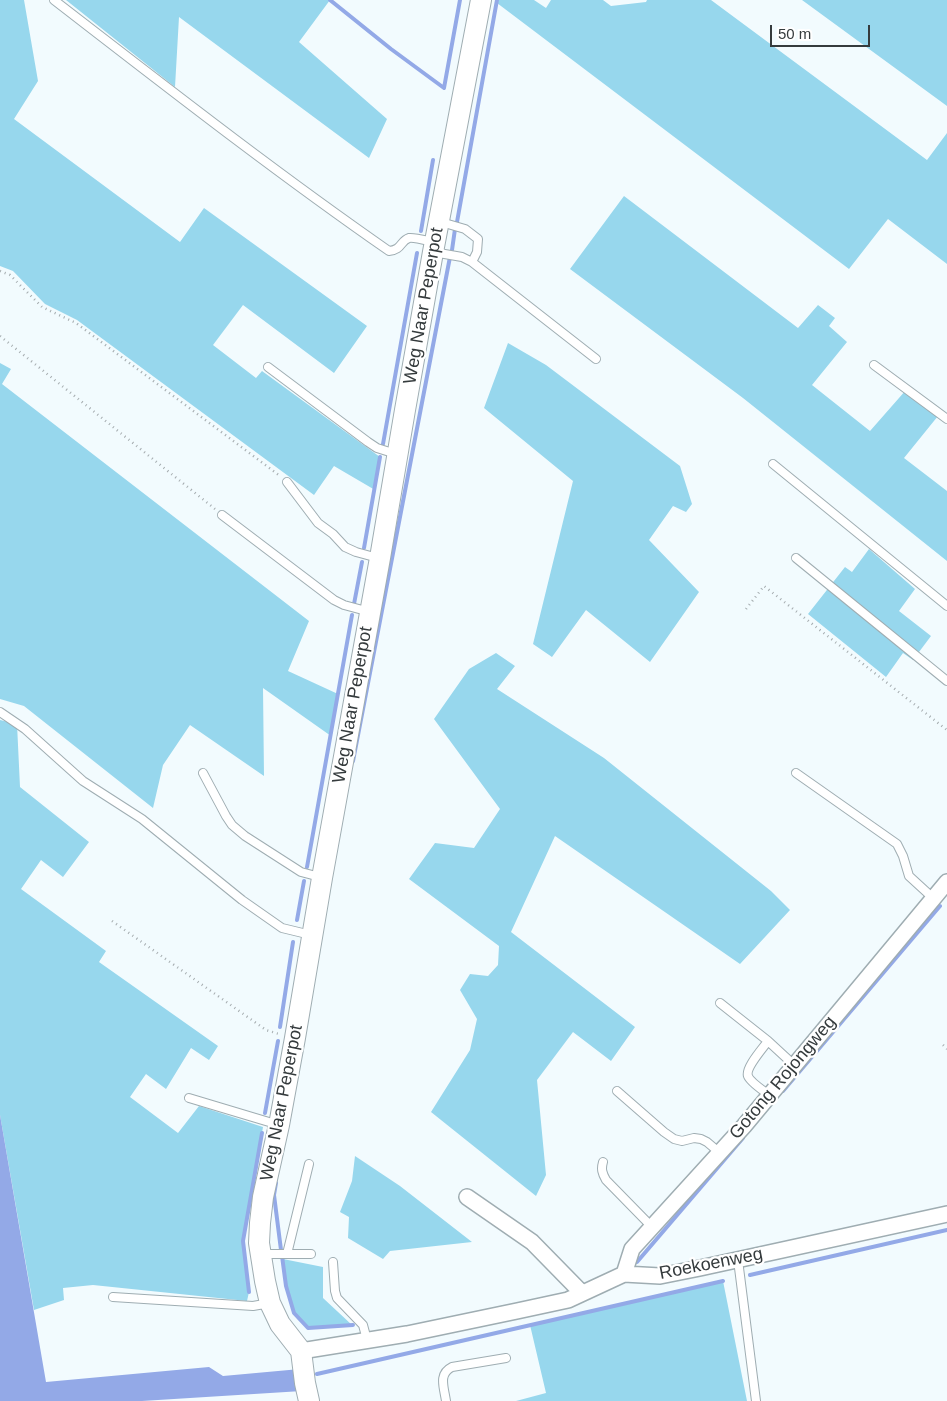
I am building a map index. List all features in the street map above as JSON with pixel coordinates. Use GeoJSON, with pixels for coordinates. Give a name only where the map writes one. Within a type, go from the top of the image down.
{"type":"FeatureCollection","features":[{"type":"Feature","properties":{"kind":"street","name":"Weg Naar Peperpot"},"geometry":{"type":"LineString","coordinates":[[301,1351],[280,1324],[270,1303],[260,1243],[263,1197],[295,1038],[434,247],[481,0]]}},
{"type":"Feature","properties":{"kind":"street","name":"Gotong Rojongweg"},"geometry":{"type":"LineString","coordinates":[[624,1274],[632,1249],[720,1154],[941,892]]}},
{"type":"Feature","properties":{"kind":"street"},"geometry":{"type":"LineString","coordinates":[[467,1197],[532,1242],[582,1293]]}},
{"type":"Feature","properties":{"kind":"street","name":"Roekoenweg"},"geometry":{"type":"LineString","coordinates":[[301,1351],[407,1334],[568,1300],[624,1274],[660,1276],[947,1214]]}},
{"type":"Feature","properties":{"kind":"street"},"geometry":{"type":"LineString","coordinates":[[301,1351],[309,1401]]}},
{"type":"Feature","properties":{"kind":"lane"},"geometry":{"type":"LineString","coordinates":[[54,0],[190,105],[389,251],[398,249],[410,238],[472,262],[596,359]]}},
{"type":"Feature","properties":{"kind":"lane"},"geometry":{"type":"LineString","coordinates":[[439,222],[465,229],[478,239],[477,252],[472,262]]}},
{"type":"Feature","properties":{"kind":"lane"},"geometry":{"type":"LineString","coordinates":[[874,365],[947,419]]}},
{"type":"Feature","properties":{"kind":"lane"},"geometry":{"type":"LineString","coordinates":[[268,367],[377,448],[398,454]]}},
{"type":"Feature","properties":{"kind":"lane"},"geometry":{"type":"LineString","coordinates":[[773,464],[947,606]]}},
{"type":"Feature","properties":{"kind":"lane"},"geometry":{"type":"LineString","coordinates":[[287,482],[318,523],[333,534],[345,547],[380,558]]}},
{"type":"Feature","properties":{"kind":"lane"},"geometry":{"type":"LineString","coordinates":[[222,515],[334,600],[344,605],[370,612]]}},
{"type":"Feature","properties":{"kind":"lane"},"geometry":{"type":"LineString","coordinates":[[796,558],[947,681]]}},
{"type":"Feature","properties":{"kind":"lane"},"geometry":{"type":"LineString","coordinates":[[0,712],[25,729],[83,781],[142,819],[242,900],[282,928],[313,936]]}},
{"type":"Feature","properties":{"kind":"lane"},"geometry":{"type":"LineString","coordinates":[[203,772],[232,825],[245,836],[301,872],[322,878]]}},
{"type":"Feature","properties":{"kind":"lane"},"geometry":{"type":"LineString","coordinates":[[796,773],[897,844],[909,876],[941,892]]}},
{"type":"Feature","properties":{"kind":"lane"},"geometry":{"type":"LineString","coordinates":[[720,1003],[768,1041],[794,1065]]}},
{"type":"Feature","properties":{"kind":"lane"},"geometry":{"type":"LineString","coordinates":[[768,1041],[749,1067],[747,1074],[748,1078],[769,1095]]}},
{"type":"Feature","properties":{"kind":"lane"},"geometry":{"type":"LineString","coordinates":[[617,1091],[674,1139],[701,1139],[720,1154]]}},
{"type":"Feature","properties":{"kind":"lane"},"geometry":{"type":"LineString","coordinates":[[189,1098],[279,1125]]}},
{"type":"Feature","properties":{"kind":"lane"},"geometry":{"type":"LineString","coordinates":[[603,1162],[601,1167],[602,1174],[606,1180],[652,1227]]}},
{"type":"Feature","properties":{"kind":"lane"},"geometry":{"type":"LineString","coordinates":[[286,1254],[309,1164]]}},
{"type":"Feature","properties":{"kind":"lane"},"geometry":{"type":"LineString","coordinates":[[261,1254],[311,1254]]}},
{"type":"Feature","properties":{"kind":"lane"},"geometry":{"type":"LineString","coordinates":[[738,1260],[756,1401]]}},
{"type":"Feature","properties":{"kind":"lane"},"geometry":{"type":"LineString","coordinates":[[333,1262],[337,1298],[363,1325],[367,1340]]}},
{"type":"Feature","properties":{"kind":"lane"},"geometry":{"type":"LineString","coordinates":[[113,1297],[253,1306],[270,1303]]}},
{"type":"Feature","properties":{"kind":"lane"},"geometry":{"type":"LineString","coordinates":[[446,1401],[443,1374],[447,1369],[452,1366],[506,1358]]}},
{"type":"Feature","properties":{"kind":"path"},"geometry":{"type":"LineString","coordinates":[[0,271],[10,275],[42,306],[76,323],[287,482]]}},
{"type":"Feature","properties":{"kind":"path"},"geometry":{"type":"LineString","coordinates":[[0,336],[222,515]]}},
{"type":"Feature","properties":{"kind":"path"},"geometry":{"type":"LineString","coordinates":[[746,608],[764,586],[947,730]]}},
{"type":"Feature","properties":{"kind":"path"},"geometry":{"type":"LineString","coordinates":[[112,921],[266,1030],[295,1038]]}},
{"type":"Feature","properties":{"kind":"path"},"geometry":{"type":"LineString","coordinates":[[942,1045],[947,1049]]}},
{"type":"Feature","properties":{"kind":"shaded area"},"geometry":{"type":"Polygon","coordinates":[[[0,0],[24,0],[38,81],[14,119],[180,242],[204,208],[367,326],[334,373],[243,305],[213,345],[256,378],[262,371],[380,457],[375,490],[334,466],[314,495],[77,320],[45,304],[13,271],[0,266],[0,0]]]}},
{"type":"Feature","properties":{"kind":"shaded area"},"geometry":{"type":"Polygon","coordinates":[[[66,0],[330,0],[299,42],[387,119],[369,158],[179,17],[175,87],[66,0]]]}},
{"type":"Feature","properties":{"kind":"shaded area"},"geometry":{"type":"Polygon","coordinates":[[[497,0],[534,0],[546,8],[551,0],[603,0],[611,6],[646,2],[647,0],[711,0],[927,160],[947,133],[947,264],[888,219],[849,269],[497,3],[497,0]]]}},
{"type":"Feature","properties":{"kind":"shaded area"},"geometry":{"type":"Polygon","coordinates":[[[802,0],[947,0],[947,106],[802,0]]]}},
{"type":"Feature","properties":{"kind":"shaded area"},"geometry":{"type":"Polygon","coordinates":[[[624,196],[798,328],[818,305],[835,318],[829,326],[847,342],[812,385],[870,431],[906,390],[938,416],[904,458],[947,491],[947,561],[743,398],[570,269],[624,196]]]}},
{"type":"Feature","properties":{"kind":"shaded area"},"geometry":{"type":"Polygon","coordinates":[[[508,343],[546,365],[680,466],[692,504],[686,512],[673,506],[649,540],[699,592],[650,662],[586,610],[552,657],[533,644],[573,481],[484,408],[508,343]]]}},
{"type":"Feature","properties":{"kind":"shaded area"},"geometry":{"type":"Polygon","coordinates":[[[0,363],[11,369],[2,384],[309,621],[288,671],[338,694],[331,736],[263,688],[264,776],[190,725],[163,765],[153,808],[24,706],[0,699],[0,363]]]}},
{"type":"Feature","properties":{"kind":"shaded area"},"geometry":{"type":"Polygon","coordinates":[[[869,549],[915,589],[899,611],[931,636],[913,660],[903,653],[886,677],[808,614],[845,567],[852,572],[869,549]]]}},
{"type":"Feature","properties":{"kind":"shaded area"},"geometry":{"type":"Polygon","coordinates":[[[496,653],[515,666],[497,689],[604,758],[771,891],[790,910],[740,964],[555,836],[511,932],[635,1027],[611,1061],[573,1032],[537,1080],[546,1175],[536,1196],[431,1112],[470,1050],[477,1019],[460,990],[470,974],[488,976],[498,965],[499,946],[409,879],[435,843],[474,848],[500,809],[434,719],[469,669],[496,653]]]}},
{"type":"Feature","properties":{"kind":"shaded area"},"geometry":{"type":"Polygon","coordinates":[[[0,720],[17,724],[20,787],[89,842],[63,877],[41,860],[21,889],[106,951],[99,962],[218,1046],[209,1060],[191,1048],[166,1089],[146,1074],[130,1097],[178,1133],[199,1106],[263,1127],[243,1241],[249,1292],[247,1301],[93,1285],[63,1288],[64,1300],[34,1310],[0,1115],[0,720]]]}},
{"type":"Feature","properties":{"kind":"shaded area"},"geometry":{"type":"Polygon","coordinates":[[[0,1115],[46,1382],[209,1367],[223,1376],[300,1369],[302,1391],[142,1401],[0,1401],[0,1115]]]}},
{"type":"Feature","properties":{"kind":"shaded area"},"geometry":{"type":"Polygon","coordinates":[[[355,1156],[400,1186],[472,1242],[390,1251],[383,1259],[348,1238],[349,1217],[340,1212],[352,1181],[355,1156]]]}},
{"type":"Feature","properties":{"kind":"shaded area"},"geometry":{"type":"Polygon","coordinates":[[[283,1259],[323,1267],[323,1298],[352,1325],[308,1328],[294,1313],[286,1286],[283,1259]]]}},
{"type":"Feature","properties":{"kind":"shaded area"},"geometry":{"type":"Polygon","coordinates":[[[723,1281],[747,1401],[516,1401],[546,1393],[530,1325],[723,1281]]]}},
{"type":"Feature","properties":{"kind":"waterway"},"geometry":{"type":"LineString","coordinates":[[330,0],[391,49],[444,88],[460,0]]}},
{"type":"Feature","properties":{"kind":"waterway"},"geometry":{"type":"LineString","coordinates":[[457,222],[497,0]]}},
{"type":"Feature","properties":{"kind":"waterway"},"geometry":{"type":"LineString","coordinates":[[421,231],[433,160]]}},
{"type":"Feature","properties":{"kind":"waterway"},"geometry":{"type":"LineString","coordinates":[[452,250],[455,229]]}},
{"type":"Feature","properties":{"kind":"waterway"},"geometry":{"type":"LineString","coordinates":[[383,444],[417,253]]}},
{"type":"Feature","properties":{"kind":"waterway"},"geometry":{"type":"LineString","coordinates":[[353,761],[450,257]]}},
{"type":"Feature","properties":{"kind":"waterway"},"geometry":{"type":"LineString","coordinates":[[364,548],[380,457]]}},
{"type":"Feature","properties":{"kind":"waterway"},"geometry":{"type":"LineString","coordinates":[[354,604],[362,562]]}},
{"type":"Feature","properties":{"kind":"waterway"},"geometry":{"type":"LineString","coordinates":[[307,867],[352,615]]}},
{"type":"Feature","properties":{"kind":"waterway"},"geometry":{"type":"LineString","coordinates":[[297,920],[304,881]]}},
{"type":"Feature","properties":{"kind":"waterway"},"geometry":{"type":"LineString","coordinates":[[783,1091],[940,906]]}},
{"type":"Feature","properties":{"kind":"waterway"},"geometry":{"type":"LineString","coordinates":[[280,1027],[293,942]]}},
{"type":"Feature","properties":{"kind":"waterway"},"geometry":{"type":"LineString","coordinates":[[265,1113],[278,1041]]}},
{"type":"Feature","properties":{"kind":"waterway"},"geometry":{"type":"LineString","coordinates":[[249,1292],[243,1241],[262,1133]]}},
{"type":"Feature","properties":{"kind":"waterway"},"geometry":{"type":"LineString","coordinates":[[637,1262],[743,1138]]}},
{"type":"Feature","properties":{"kind":"waterway"},"geometry":{"type":"LineString","coordinates":[[276,1183],[274,1195],[281,1250]]}},
{"type":"Feature","properties":{"kind":"waterway"},"geometry":{"type":"LineString","coordinates":[[750,1275],[947,1230]]}},
{"type":"Feature","properties":{"kind":"waterway"},"geometry":{"type":"LineString","coordinates":[[282,1256],[286,1286],[294,1313],[308,1328],[353,1325]]}},
{"type":"Feature","properties":{"kind":"waterway"},"geometry":{"type":"LineString","coordinates":[[317,1374],[723,1281]]}}]}
